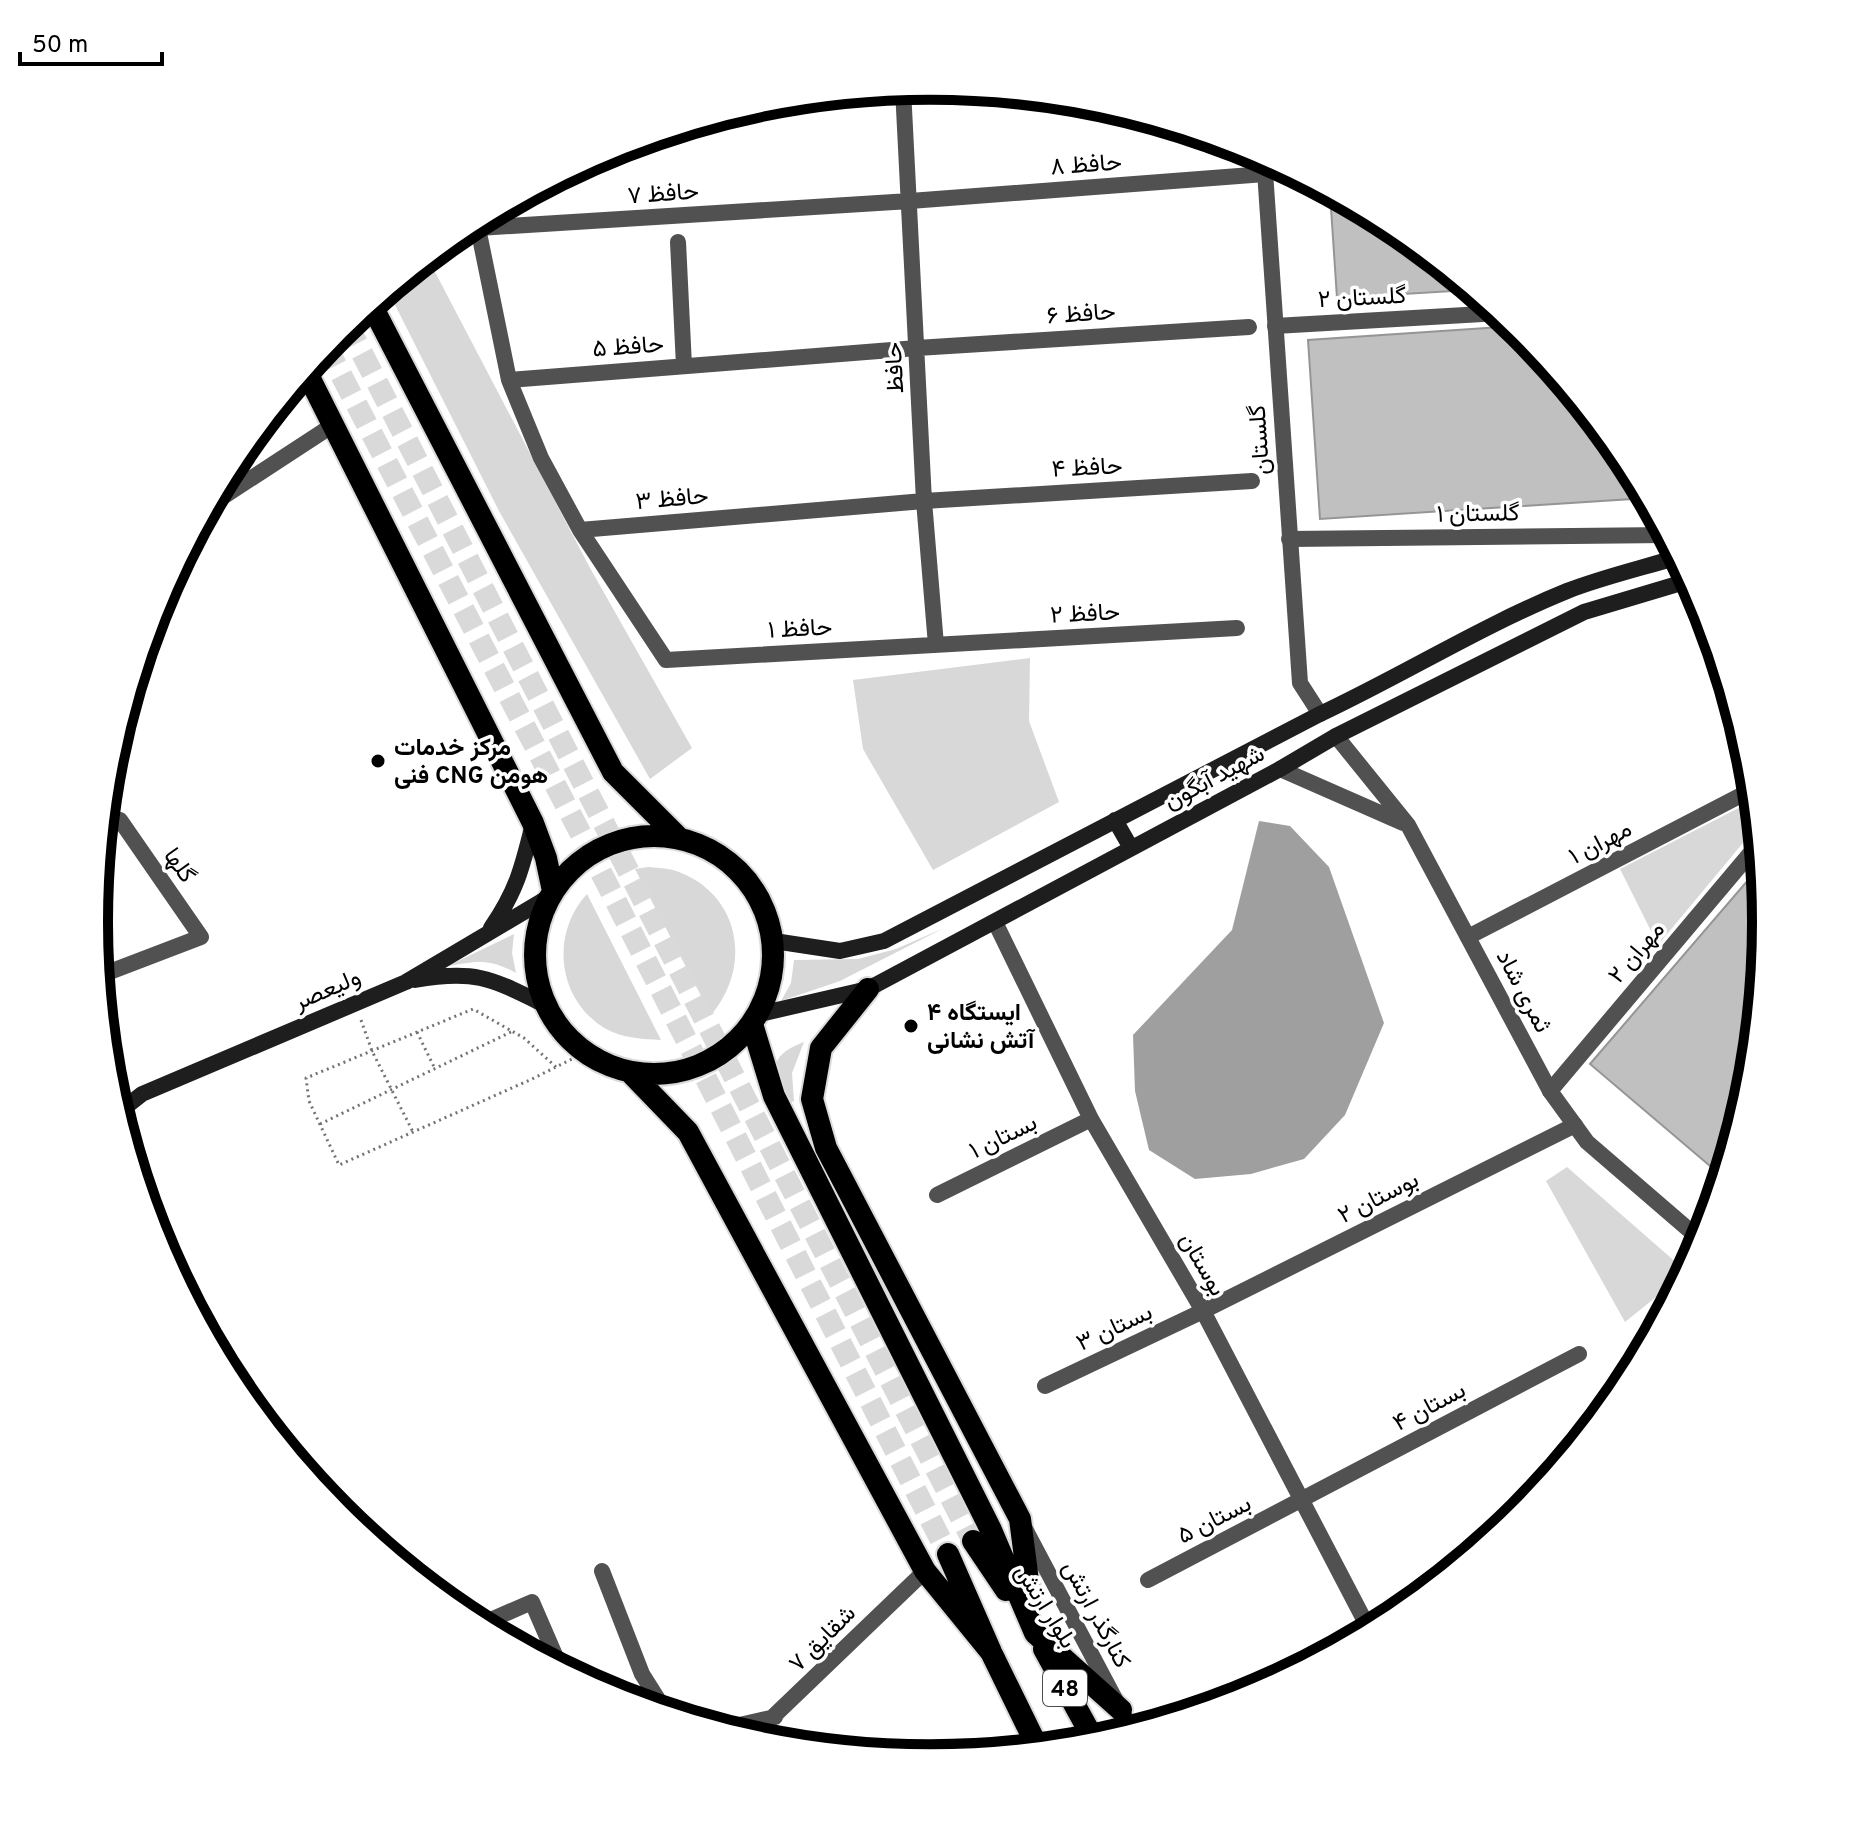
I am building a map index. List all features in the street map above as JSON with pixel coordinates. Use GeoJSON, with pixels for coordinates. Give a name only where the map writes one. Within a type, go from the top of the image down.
{"type":"FeatureCollection","features":[{"type":"Feature","properties":{"kind":"highway"},"geometry":{"type":"LineString","coordinates":[[377,315],[613,772],[678,837]]}},
{"type":"Feature","properties":{"kind":"highway"},"geometry":{"type":"LineString","coordinates":[[311,381],[533,823],[546,858],[551,894]]}},
{"type":"Feature","properties":{"kind":"highway"},"geometry":{"type":"LineString","coordinates":[[640,837],[678,837],[713,850],[743,874],[763,905],[774,941],[773,978],[756,1019],[727,1051],[705,1064],[681,1072],[656,1075],[631,1073],[596,1060],[566,1036],[545,1005],[535,969],[536,932],[551,894],[582,859],[604,846],[640,837]]}},
{"type":"Feature","properties":{"kind":"highway"},"geometry":{"type":"LineString","coordinates":[[868,989],[821,1048],[812,1099],[826,1148],[1020,1519],[1035,1633]]}},
{"type":"Feature","properties":{"kind":"highway"},"geometry":{"type":"LineString","coordinates":[[756,1019],[774,1096],[991,1530],[1035,1633],[1121,1710]]}},
{"type":"Feature","properties":{"kind":"highway"},"geometry":{"type":"LineString","coordinates":[[631,1073],[688,1132],[925,1571],[991,1652]]}},
{"type":"Feature","properties":{"kind":"highway","name":"بلوار ارتش"},"geometry":{"type":"LineString","coordinates":[[973,1541],[1035,1633],[1088,1729]]}},
{"type":"Feature","properties":{"kind":"highway","name":"48"},"geometry":{"type":"LineString","coordinates":[[948,1554],[1033,1738]]}},
{"type":"Feature","properties":{"kind":"main road","name":"شهید آبگون"},"geometry":{"type":"LineString","coordinates":[[774,941],[840,951],[884,941],[1470,635],[1569,590],[1668,560]]}},
{"type":"Feature","properties":{"kind":"main road","name":"شهید آبگون"},"geometry":{"type":"LineString","coordinates":[[756,1019],[868,989],[1336,736],[1584,612],[1679,584]]}},
{"type":"Feature","properties":{"kind":"main road"},"geometry":{"type":"LineString","coordinates":[[1115,820],[1131,848]]}},
{"type":"Feature","properties":{"kind":"main road"},"geometry":{"type":"LineString","coordinates":[[488,932],[510,900],[521,873],[533,823]]}},
{"type":"Feature","properties":{"kind":"main road","name":"ولیعصر"},"geometry":{"type":"LineString","coordinates":[[128,1105],[142,1094],[406,982],[551,894]]}},
{"type":"Feature","properties":{"kind":"main road"},"geometry":{"type":"LineString","coordinates":[[406,982],[450,974],[490,979],[545,1005]]}},
{"type":"Feature","properties":{"kind":"street","name":"حافظ"},"geometry":{"type":"LineString","coordinates":[[904,101],[924,501],[936,645]]}},
{"type":"Feature","properties":{"kind":"street","name":"حافظ ۸"},"geometry":{"type":"LineString","coordinates":[[910,201],[1254,167]]}},
{"type":"Feature","properties":{"kind":"street","name":"گلستان"},"geometry":{"type":"LineString","coordinates":[[1265,172],[1300,683],[1320,714]]}},
{"type":"Feature","properties":{"kind":"street","name":"حافظ ۷"},"geometry":{"type":"LineString","coordinates":[[492,227],[910,201]]}},
{"type":"Feature","properties":{"kind":"street","name":"حافظ ۷"},"geometry":{"type":"LineString","coordinates":[[479,235],[509,380]]}},
{"type":"Feature","properties":{"kind":"street"},"geometry":{"type":"LineString","coordinates":[[678,242],[684,366]]}},
{"type":"Feature","properties":{"kind":"street","name":"گلستان ۲"},"geometry":{"type":"LineString","coordinates":[[1275,326],[1483,314]]}},
{"type":"Feature","properties":{"kind":"street","name":"حافظ ۶"},"geometry":{"type":"LineString","coordinates":[[917,348],[1249,327]]}},
{"type":"Feature","properties":{"kind":"street","name":"حافظ ۵"},"geometry":{"type":"LineString","coordinates":[[509,380],[917,348]]}},
{"type":"Feature","properties":{"kind":"street"},"geometry":{"type":"LineString","coordinates":[[509,380],[541,458],[580,530]]}},
{"type":"Feature","properties":{"kind":"street"},"geometry":{"type":"LineString","coordinates":[[229,493],[333,425]]}},
{"type":"Feature","properties":{"kind":"street","name":"حافظ ۴"},"geometry":{"type":"LineString","coordinates":[[924,501],[1252,481]]}},
{"type":"Feature","properties":{"kind":"street","name":"حافظ ۳"},"geometry":{"type":"LineString","coordinates":[[580,530],[924,501]]}},
{"type":"Feature","properties":{"kind":"street","name":"حافظ ۱"},"geometry":{"type":"LineString","coordinates":[[580,530],[666,660],[936,645]]}},
{"type":"Feature","properties":{"kind":"street","name":"گلستان ۱"},"geometry":{"type":"LineString","coordinates":[[1289,539],[1655,535]]}},
{"type":"Feature","properties":{"kind":"street","name":"حافظ ۲"},"geometry":{"type":"LineString","coordinates":[[936,645],[1237,628]]}},
{"type":"Feature","properties":{"kind":"street","name":"ثمری شاد"},"geometry":{"type":"LineString","coordinates":[[1336,736],[1408,825],[1550,1091],[1587,1142],[1692,1232]]}},
{"type":"Feature","properties":{"kind":"street"},"geometry":{"type":"LineString","coordinates":[[1280,769],[1408,825]]}},
{"type":"Feature","properties":{"kind":"street","name":"۱ مهران"},"geometry":{"type":"LineString","coordinates":[[1468,937],[1742,795]]}},
{"type":"Feature","properties":{"kind":"street","name":"گلها"},"geometry":{"type":"LineString","coordinates":[[109,972],[201,937],[120,820],[114,823]]}},
{"type":"Feature","properties":{"kind":"street","name":"مهران ۲"},"geometry":{"type":"LineString","coordinates":[[1550,1091],[1749,854]]}},
{"type":"Feature","properties":{"kind":"street","name":"بوستان"},"geometry":{"type":"LineString","coordinates":[[995,922],[1091,1119],[1203,1311],[1364,1620]]}},
{"type":"Feature","properties":{"kind":"street","name":"بستان ۱"},"geometry":{"type":"LineString","coordinates":[[937,1195],[1091,1119]]}},
{"type":"Feature","properties":{"kind":"street","name":"بوستان ۲"},"geometry":{"type":"LineString","coordinates":[[1203,1311],[1575,1125]]}},
{"type":"Feature","properties":{"kind":"street","name":"بستان ۳"},"geometry":{"type":"LineString","coordinates":[[1045,1386],[1203,1311]]}},
{"type":"Feature","properties":{"kind":"street","name":"بستان ۴"},"geometry":{"type":"LineString","coordinates":[[1302,1501],[1579,1354]]}},
{"type":"Feature","properties":{"kind":"street","name":"بستان ۵"},"geometry":{"type":"LineString","coordinates":[[1148,1580],[1302,1501]]}},
{"type":"Feature","properties":{"kind":"street","name":"کنارگذر ارتش"},"geometry":{"type":"LineString","coordinates":[[1020,1519],[1127,1721]]}},
{"type":"Feature","properties":{"kind":"street"},"geometry":{"type":"LineString","coordinates":[[602,1571],[642,1674],[657,1698]]}},
{"type":"Feature","properties":{"kind":"street","name":"شقایق ۷"},"geometry":{"type":"LineString","coordinates":[[763,1728],[925,1571]]}},
{"type":"Feature","properties":{"kind":"street"},"geometry":{"type":"LineString","coordinates":[[493,1619],[532,1602],[554,1654]]}},
{"type":"Feature","properties":{"kind":"street"},"geometry":{"type":"LineString","coordinates":[[746,1724],[776,1717]]}},
{"type":"Feature","properties":{"kind":"path"},"geometry":{"type":"LineString","coordinates":[[355,1003],[372,1051],[413,1132]]}},
{"type":"Feature","properties":{"kind":"path"},"geometry":{"type":"LineString","coordinates":[[556,1067],[513,1031],[473,1009],[306,1078],[309,1101],[339,1165],[556,1067],[586,1052]]}},
{"type":"Feature","properties":{"kind":"path"},"geometry":{"type":"LineString","coordinates":[[320,1124],[513,1031]]}},
{"type":"Feature","properties":{"kind":"path"},"geometry":{"type":"LineString","coordinates":[[417,1032],[435,1069]]}},
{"type":"Feature","properties":{"kind":"shaded area"},"geometry":{"type":"Polygon","coordinates":[[[434,270],[590,568],[692,748],[650,779],[499,511],[393,300],[423,275],[434,270]]]}},
{"type":"Feature","properties":{"kind":"shaded area"},"geometry":{"type":"Polygon","coordinates":[[[1030,658],[1029,721],[1059,802],[933,870],[863,749],[853,680],[1030,658]]]}},
{"type":"Feature","properties":{"kind":"shaded area"},"geometry":{"type":"Polygon","coordinates":[[[1744,805],[1747,837],[1658,945],[1620,869],[1744,805]]]}},
{"type":"Feature","properties":{"kind":"shaded area"},"geometry":{"type":"Polygon","coordinates":[[[1259,821],[1290,826],[1329,867],[1384,1023],[1345,1115],[1304,1159],[1251,1174],[1195,1179],[1149,1150],[1135,1091],[1133,1035],[1232,930],[1259,821]]]}},
{"type":"Feature","properties":{"kind":"shaded area"},"geometry":{"type":"Polygon","coordinates":[[[648,867],[675,871],[700,883],[716,898],[727,915],[734,934],[732,976],[724,996],[711,1015],[635,869],[648,867]]]}},
{"type":"Feature","properties":{"kind":"shaded area"},"geometry":{"type":"Polygon","coordinates":[[[587,894],[661,1040],[633,1038],[612,1032],[590,1017],[577,1001],[564,966],[564,947],[567,928],[587,894]]]}},
{"type":"Feature","properties":{"kind":"shaded area"},"geometry":{"type":"Polygon","coordinates":[[[944,928],[840,981],[781,1001],[791,983],[794,960],[858,959],[896,949],[944,928]]]}},
{"type":"Feature","properties":{"kind":"shaded area"},"geometry":{"type":"Polygon","coordinates":[[[514,934],[512,953],[516,973],[483,962],[448,966],[514,934]]]}},
{"type":"Feature","properties":{"kind":"shaded area"},"geometry":{"type":"Polygon","coordinates":[[[804,1042],[792,1073],[794,1101],[789,1103],[776,1074],[776,1066],[783,1054],[804,1042]]]}},
{"type":"Feature","properties":{"kind":"shaded area"},"geometry":{"type":"Polygon","coordinates":[[[1567,1167],[1678,1264],[1667,1288],[1625,1322],[1546,1181],[1567,1167]]]}},
{"type":"Feature","properties":{"kind":"building"},"geometry":{"type":"Polygon","coordinates":[[[1331,205],[1387,239],[1456,291],[1337,298],[1331,205]]]}},
{"type":"Feature","properties":{"kind":"building"},"geometry":{"type":"Polygon","coordinates":[[[1497,327],[1583,422],[1634,499],[1320,519],[1308,340],[1497,327]]]}},
{"type":"Feature","properties":{"kind":"building"},"geometry":{"type":"Polygon","coordinates":[[[1751,876],[1751,976],[1745,1030],[1737,1083],[1714,1169],[1590,1064],[1751,876]]]}},
{"type":"Feature","properties":{"kind":"tunnel"},"geometry":{"type":"LineString","coordinates":[[353,336],[973,1541]]}},
{"type":"Feature","properties":{"kind":"tunnel"},"geometry":{"type":"LineString","coordinates":[[332,358],[606,882],[948,1554]]}},
{"type":"Feature","properties":{"kind":"place","name":"مرکز خدمات فنی CNG هومن"},"geometry":{"type":"Point","coordinates":[378,761]}},
{"type":"Feature","properties":{"kind":"place","name":"ایستگاه ۴ آتش نشانی"},"geometry":{"type":"Point","coordinates":[911,1026]}}]}
